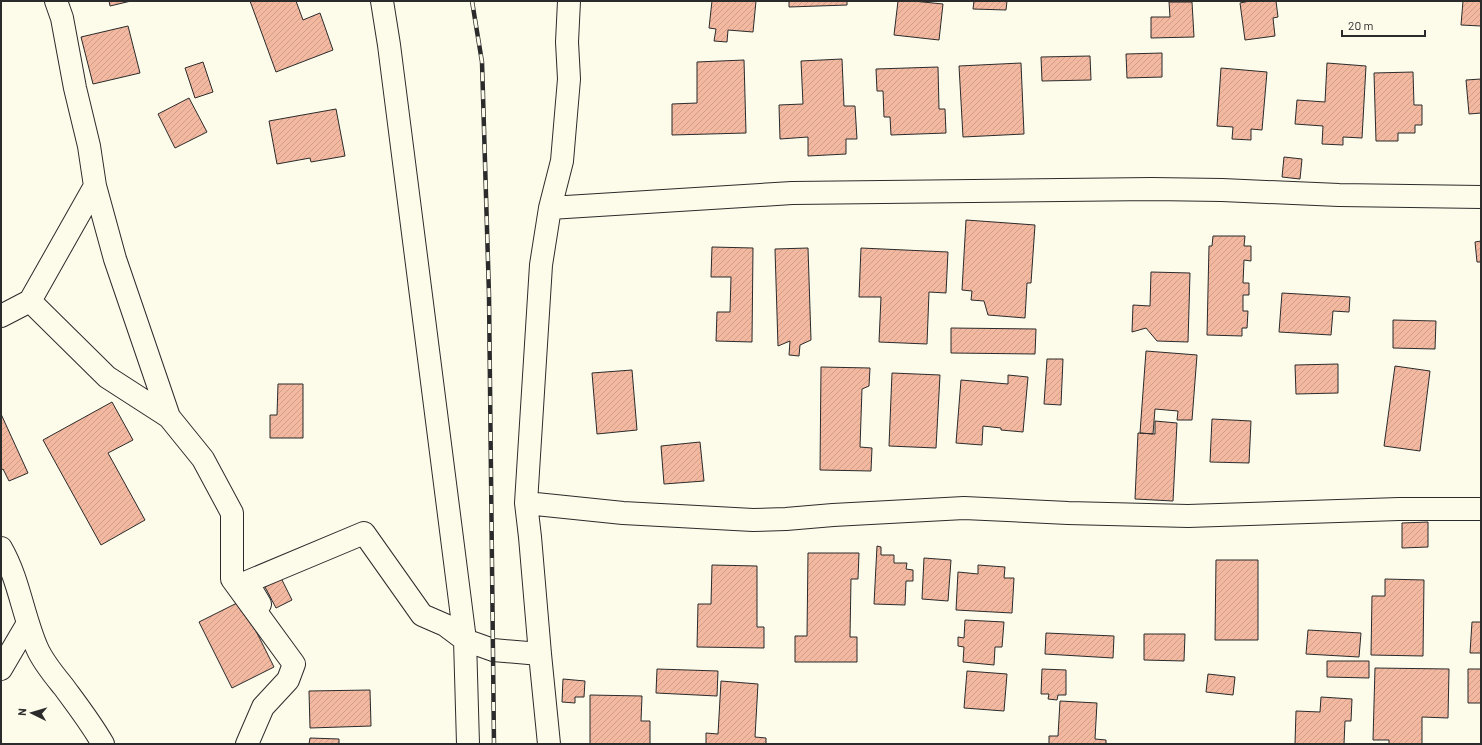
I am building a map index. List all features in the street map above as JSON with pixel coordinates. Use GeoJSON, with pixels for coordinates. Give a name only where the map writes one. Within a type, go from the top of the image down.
{"type":"FeatureCollection","features":[{"type":"Feature","properties":{"kind":"street"},"geometry":{"type":"LineString","coordinates":[[56,1],[62,18],[95,186],[115,259],[169,417]]}},
{"type":"Feature","properties":{"kind":"street"},"geometry":{"type":"LineString","coordinates":[[382,1],[389,45],[465,640],[468,744]]}},
{"type":"Feature","properties":{"kind":"street"},"geometry":{"type":"LineString","coordinates":[[549,744],[526,503],[541,265],[550,208],[562,161],[568,79],[567,42],[569,1]]}},
{"type":"Feature","properties":{"kind":"street"},"geometry":{"type":"LineString","coordinates":[[1,316],[30,301],[95,186]]}},
{"type":"Feature","properties":{"kind":"street"},"geometry":{"type":"LineString","coordinates":[[550,208],[792,193],[1152,189],[1222,190],[1369,196],[1481,197]]}},
{"type":"Feature","properties":{"kind":"street"},"geometry":{"type":"LineString","coordinates":[[30,301],[106,377],[169,417],[203,459],[232,513],[232,580],[294,664]]}},
{"type":"Feature","properties":{"kind":"street"},"geometry":{"type":"LineString","coordinates":[[526,503],[622,513],[753,520],[786,520],[832,515],[964,508],[1068,513],[1188,516],[1399,509],[1481,509]]}},
{"type":"Feature","properties":{"kind":"street"},"geometry":{"type":"LineString","coordinates":[[294,664],[247,582],[364,533],[422,615],[445,625],[465,640],[493,650],[540,654]]}},
{"type":"Feature","properties":{"kind":"street"},"geometry":{"type":"LineString","coordinates":[[1,548],[9,562],[38,650],[52,672],[92,724],[103,744]]}},
{"type":"Feature","properties":{"kind":"street"},"geometry":{"type":"LineString","coordinates":[[1,669],[28,622]]}},
{"type":"Feature","properties":{"kind":"street"},"geometry":{"type":"LineString","coordinates":[[247,744],[263,707],[288,680],[294,664]]}},
{"type":"Feature","properties":{"kind":"building"},"geometry":{"type":"Polygon","coordinates":[[[109,1],[131,1],[110,6],[109,1]]]}},
{"type":"Feature","properties":{"kind":"building"},"geometry":{"type":"Polygon","coordinates":[[[250,1],[296,1],[303,20],[320,13],[333,50],[276,72],[250,1]]]}},
{"type":"Feature","properties":{"kind":"building"},"geometry":{"type":"Polygon","coordinates":[[[712,1],[756,1],[753,32],[728,30],[727,42],[714,41],[716,29],[709,28],[712,1]]]}},
{"type":"Feature","properties":{"kind":"building"},"geometry":{"type":"Polygon","coordinates":[[[789,1],[847,1],[847,5],[789,7],[789,1]]]}},
{"type":"Feature","properties":{"kind":"building"},"geometry":{"type":"Polygon","coordinates":[[[898,1],[943,4],[939,40],[894,35],[898,1]]]}},
{"type":"Feature","properties":{"kind":"building"},"geometry":{"type":"Polygon","coordinates":[[[974,1],[1007,1],[1006,10],[973,9],[974,1]]]}},
{"type":"Feature","properties":{"kind":"building"},"geometry":{"type":"Polygon","coordinates":[[[1250,1],[1276,1],[1278,17],[1273,18],[1275,36],[1245,40],[1240,3],[1250,1]]]}},
{"type":"Feature","properties":{"kind":"building"},"geometry":{"type":"Polygon","coordinates":[[[1463,1],[1481,1],[1481,26],[1461,25],[1463,1]]]}},
{"type":"Feature","properties":{"kind":"building"},"geometry":{"type":"Polygon","coordinates":[[[1169,2],[1192,2],[1194,37],[1151,38],[1151,17],[1170,17],[1169,2]]]}},
{"type":"Feature","properties":{"kind":"building"},"geometry":{"type":"Polygon","coordinates":[[[128,26],[140,73],[93,84],[81,37],[128,26]]]}},
{"type":"Feature","properties":{"kind":"building"},"geometry":{"type":"Polygon","coordinates":[[[1162,53],[1162,77],[1127,78],[1126,54],[1162,53]]]}},
{"type":"Feature","properties":{"kind":"building"},"geometry":{"type":"Polygon","coordinates":[[[1090,56],[1091,80],[1042,81],[1041,57],[1090,56]]]}},
{"type":"Feature","properties":{"kind":"building"},"geometry":{"type":"Polygon","coordinates":[[[842,59],[844,106],[855,106],[857,139],[846,139],[846,154],[808,156],[808,137],[780,139],[779,105],[803,104],[801,61],[842,59]]]}},
{"type":"Feature","properties":{"kind":"building"},"geometry":{"type":"Polygon","coordinates":[[[744,60],[746,133],[672,135],[672,104],[697,103],[697,62],[744,60]]]}},
{"type":"Feature","properties":{"kind":"building"},"geometry":{"type":"Polygon","coordinates":[[[203,62],[213,92],[195,98],[185,68],[203,62]]]}},
{"type":"Feature","properties":{"kind":"building"},"geometry":{"type":"Polygon","coordinates":[[[1021,63],[1024,134],[963,137],[959,66],[1021,63]]]}},
{"type":"Feature","properties":{"kind":"building"},"geometry":{"type":"Polygon","coordinates":[[[1327,63],[1366,66],[1362,138],[1343,137],[1343,145],[1322,144],[1323,126],[1295,124],[1297,100],[1325,102],[1327,63]]]}},
{"type":"Feature","properties":{"kind":"building"},"geometry":{"type":"Polygon","coordinates":[[[938,67],[939,109],[945,109],[946,133],[891,135],[890,117],[884,117],[883,91],[877,91],[876,69],[938,67]]]}},
{"type":"Feature","properties":{"kind":"building"},"geometry":{"type":"Polygon","coordinates":[[[1221,68],[1267,72],[1262,130],[1251,129],[1251,140],[1232,139],[1233,127],[1217,126],[1221,68]]]}},
{"type":"Feature","properties":{"kind":"building"},"geometry":{"type":"Polygon","coordinates":[[[1413,72],[1414,105],[1422,105],[1422,125],[1415,125],[1415,133],[1398,133],[1398,141],[1376,141],[1374,73],[1413,72]]]}},
{"type":"Feature","properties":{"kind":"building"},"geometry":{"type":"Polygon","coordinates":[[[1481,79],[1481,113],[1469,114],[1466,80],[1481,79]]]}},
{"type":"Feature","properties":{"kind":"building"},"geometry":{"type":"Polygon","coordinates":[[[189,98],[207,132],[175,148],[158,114],[189,98]]]}},
{"type":"Feature","properties":{"kind":"building"},"geometry":{"type":"Polygon","coordinates":[[[336,109],[345,156],[311,162],[310,158],[277,164],[269,121],[336,109]]]}},
{"type":"Feature","properties":{"kind":"building"},"geometry":{"type":"Polygon","coordinates":[[[1284,157],[1302,159],[1300,179],[1282,177],[1284,157]]]}},
{"type":"Feature","properties":{"kind":"building"},"geometry":{"type":"Polygon","coordinates":[[[966,220],[1035,225],[1031,283],[1027,283],[1025,318],[988,315],[984,301],[971,300],[972,291],[962,290],[966,220]]]}},
{"type":"Feature","properties":{"kind":"building"},"geometry":{"type":"Polygon","coordinates":[[[1213,236],[1245,236],[1244,246],[1251,246],[1251,261],[1244,260],[1243,283],[1249,283],[1249,295],[1243,295],[1243,311],[1248,311],[1247,328],[1242,328],[1242,336],[1207,335],[1209,246],[1212,246],[1213,236]]]}},
{"type":"Feature","properties":{"kind":"building"},"geometry":{"type":"Polygon","coordinates":[[[1481,241],[1481,262],[1477,262],[1475,242],[1481,241]]]}},
{"type":"Feature","properties":{"kind":"building"},"geometry":{"type":"Polygon","coordinates":[[[712,247],[753,248],[752,342],[716,341],[717,312],[730,312],[731,277],[711,277],[712,247]]]}},
{"type":"Feature","properties":{"kind":"building"},"geometry":{"type":"Polygon","coordinates":[[[808,248],[811,340],[800,345],[799,356],[789,355],[790,341],[778,346],[775,249],[808,248]]]}},
{"type":"Feature","properties":{"kind":"building"},"geometry":{"type":"Polygon","coordinates":[[[861,248],[948,252],[946,293],[929,292],[927,344],[879,342],[881,297],[859,297],[861,248]]]}},
{"type":"Feature","properties":{"kind":"building"},"geometry":{"type":"Polygon","coordinates":[[[1151,272],[1190,273],[1188,342],[1157,341],[1146,328],[1132,332],[1133,305],[1150,306],[1151,272]]]}},
{"type":"Feature","properties":{"kind":"building"},"geometry":{"type":"Polygon","coordinates":[[[1282,293],[1350,297],[1349,312],[1333,311],[1331,335],[1279,332],[1282,293]]]}},
{"type":"Feature","properties":{"kind":"building"},"geometry":{"type":"Polygon","coordinates":[[[1393,320],[1436,321],[1435,349],[1393,348],[1393,320]]]}},
{"type":"Feature","properties":{"kind":"building"},"geometry":{"type":"Polygon","coordinates":[[[951,328],[1036,329],[1035,354],[951,353],[951,328]]]}},
{"type":"Feature","properties":{"kind":"building"},"geometry":{"type":"Polygon","coordinates":[[[1146,351],[1197,355],[1192,420],[1177,420],[1178,411],[1155,409],[1153,434],[1140,433],[1146,351]]]}},
{"type":"Feature","properties":{"kind":"building"},"geometry":{"type":"Polygon","coordinates":[[[1047,359],[1063,359],[1061,405],[1044,404],[1047,359]]]}},
{"type":"Feature","properties":{"kind":"building"},"geometry":{"type":"Polygon","coordinates":[[[1338,364],[1338,393],[1296,394],[1295,365],[1338,364]]]}},
{"type":"Feature","properties":{"kind":"building"},"geometry":{"type":"Polygon","coordinates":[[[1395,366],[1430,371],[1420,451],[1384,446],[1395,366]]]}},
{"type":"Feature","properties":{"kind":"building"},"geometry":{"type":"Polygon","coordinates":[[[821,367],[870,368],[869,386],[862,389],[860,447],[872,448],[871,471],[820,470],[821,367]]]}},
{"type":"Feature","properties":{"kind":"building"},"geometry":{"type":"Polygon","coordinates":[[[632,370],[637,430],[597,434],[592,373],[632,370]]]}},
{"type":"Feature","properties":{"kind":"building"},"geometry":{"type":"Polygon","coordinates":[[[892,373],[940,375],[936,448],[889,446],[892,373]]]}},
{"type":"Feature","properties":{"kind":"building"},"geometry":{"type":"Polygon","coordinates":[[[1008,375],[1028,377],[1023,432],[1001,430],[1001,428],[983,426],[982,445],[956,443],[961,380],[1008,384],[1008,375]]]}},
{"type":"Feature","properties":{"kind":"building"},"geometry":{"type":"Polygon","coordinates":[[[278,384],[303,384],[303,438],[270,438],[270,415],[277,415],[278,384]]]}},
{"type":"Feature","properties":{"kind":"building"},"geometry":{"type":"Polygon","coordinates":[[[112,402],[133,440],[108,453],[145,520],[101,545],[43,440],[112,402]]]}},
{"type":"Feature","properties":{"kind":"building"},"geometry":{"type":"Polygon","coordinates":[[[1,414],[28,473],[9,481],[3,469],[1,470],[1,414]]]}},
{"type":"Feature","properties":{"kind":"building"},"geometry":{"type":"Polygon","coordinates":[[[1212,419],[1251,421],[1249,463],[1210,462],[1212,419]]]}},
{"type":"Feature","properties":{"kind":"building"},"geometry":{"type":"Polygon","coordinates":[[[1155,421],[1177,423],[1173,501],[1135,499],[1138,433],[1155,434],[1155,421]]]}},
{"type":"Feature","properties":{"kind":"building"},"geometry":{"type":"Polygon","coordinates":[[[700,442],[704,481],[664,484],[661,446],[700,442]]]}},
{"type":"Feature","properties":{"kind":"building"},"geometry":{"type":"Polygon","coordinates":[[[1428,522],[1428,547],[1402,548],[1402,523],[1428,522]]]}},
{"type":"Feature","properties":{"kind":"building"},"geometry":{"type":"Polygon","coordinates":[[[877,546],[881,547],[881,555],[894,555],[894,563],[907,563],[906,569],[913,570],[913,581],[906,581],[905,605],[874,604],[877,546]]]}},
{"type":"Feature","properties":{"kind":"building"},"geometry":{"type":"Polygon","coordinates":[[[808,553],[859,553],[858,579],[851,579],[850,637],[857,637],[857,662],[795,662],[795,636],[807,636],[808,553]]]}},
{"type":"Feature","properties":{"kind":"building"},"geometry":{"type":"Polygon","coordinates":[[[924,558],[951,560],[948,601],[922,599],[924,558]]]}},
{"type":"Feature","properties":{"kind":"building"},"geometry":{"type":"Polygon","coordinates":[[[1216,560],[1258,560],[1258,640],[1215,640],[1216,560]]]}},
{"type":"Feature","properties":{"kind":"building"},"geometry":{"type":"Polygon","coordinates":[[[712,565],[757,566],[757,627],[764,627],[764,648],[697,647],[698,604],[711,604],[712,565]]]}},
{"type":"Feature","properties":{"kind":"building"},"geometry":{"type":"Polygon","coordinates":[[[978,565],[1005,567],[1004,578],[1014,578],[1012,613],[956,610],[958,572],[978,574],[978,565]]]}},
{"type":"Feature","properties":{"kind":"building"},"geometry":{"type":"Polygon","coordinates":[[[281,578],[292,600],[276,608],[265,587],[281,578]]]}},
{"type":"Feature","properties":{"kind":"building"},"geometry":{"type":"Polygon","coordinates":[[[1385,579],[1424,580],[1423,656],[1371,655],[1372,596],[1385,596],[1385,579]]]}},
{"type":"Feature","properties":{"kind":"building"},"geometry":{"type":"Polygon","coordinates":[[[241,601],[274,667],[232,688],[199,622],[241,601]]]}},
{"type":"Feature","properties":{"kind":"building"},"geometry":{"type":"Polygon","coordinates":[[[965,620],[1004,622],[1002,647],[995,647],[994,665],[963,662],[964,647],[958,646],[958,637],[964,638],[965,620]]]}},
{"type":"Feature","properties":{"kind":"building"},"geometry":{"type":"Polygon","coordinates":[[[1472,622],[1481,622],[1481,653],[1470,653],[1472,622]]]}},
{"type":"Feature","properties":{"kind":"building"},"geometry":{"type":"Polygon","coordinates":[[[1308,630],[1361,633],[1359,657],[1306,654],[1308,630]]]}},
{"type":"Feature","properties":{"kind":"building"},"geometry":{"type":"Polygon","coordinates":[[[1046,633],[1114,636],[1113,658],[1045,654],[1046,633]]]}},
{"type":"Feature","properties":{"kind":"building"},"geometry":{"type":"Polygon","coordinates":[[[1144,634],[1185,634],[1184,661],[1144,660],[1144,634]]]}},
{"type":"Feature","properties":{"kind":"building"},"geometry":{"type":"Polygon","coordinates":[[[1327,661],[1369,661],[1369,678],[1327,677],[1327,661]]]}},
{"type":"Feature","properties":{"kind":"building"},"geometry":{"type":"Polygon","coordinates":[[[1375,668],[1449,669],[1448,718],[1422,717],[1422,744],[1389,744],[1389,740],[1373,740],[1375,668]]]}},
{"type":"Feature","properties":{"kind":"building"},"geometry":{"type":"Polygon","coordinates":[[[657,669],[718,671],[717,696],[656,693],[657,669]]]}},
{"type":"Feature","properties":{"kind":"building"},"geometry":{"type":"Polygon","coordinates":[[[1042,669],[1066,670],[1066,695],[1058,695],[1057,700],[1048,699],[1049,694],[1041,694],[1042,669]]]}},
{"type":"Feature","properties":{"kind":"building"},"geometry":{"type":"Polygon","coordinates":[[[1468,669],[1481,669],[1481,703],[1468,703],[1468,669]]]}},
{"type":"Feature","properties":{"kind":"building"},"geometry":{"type":"Polygon","coordinates":[[[967,671],[1007,674],[1004,711],[964,708],[967,671]]]}},
{"type":"Feature","properties":{"kind":"building"},"geometry":{"type":"Polygon","coordinates":[[[1208,674],[1235,677],[1233,695],[1206,692],[1208,674]]]}},
{"type":"Feature","properties":{"kind":"building"},"geometry":{"type":"Polygon","coordinates":[[[563,679],[585,681],[584,697],[575,697],[575,703],[562,702],[563,679]]]}},
{"type":"Feature","properties":{"kind":"building"},"geometry":{"type":"Polygon","coordinates":[[[721,681],[758,684],[755,737],[766,738],[766,744],[706,744],[706,733],[718,734],[721,681]]]}},
{"type":"Feature","properties":{"kind":"building"},"geometry":{"type":"Polygon","coordinates":[[[370,690],[371,726],[310,728],[309,691],[370,690]]]}},
{"type":"Feature","properties":{"kind":"building"},"geometry":{"type":"Polygon","coordinates":[[[590,695],[642,696],[641,721],[650,721],[650,744],[590,744],[590,695]]]}},
{"type":"Feature","properties":{"kind":"building"},"geometry":{"type":"Polygon","coordinates":[[[1321,697],[1352,699],[1351,721],[1345,721],[1344,744],[1295,744],[1296,711],[1320,712],[1321,697]]]}},
{"type":"Feature","properties":{"kind":"building"},"geometry":{"type":"Polygon","coordinates":[[[1060,701],[1097,703],[1095,739],[1106,740],[1106,744],[1049,744],[1049,736],[1058,736],[1060,701]]]}},
{"type":"Feature","properties":{"kind":"building"},"geometry":{"type":"Polygon","coordinates":[[[310,738],[339,739],[339,744],[309,744],[310,738]]]}},
{"type":"Feature","properties":{"kind":"railway"},"geometry":{"type":"LineString","coordinates":[[472,1],[482,62],[489,295],[494,744]]}}]}
